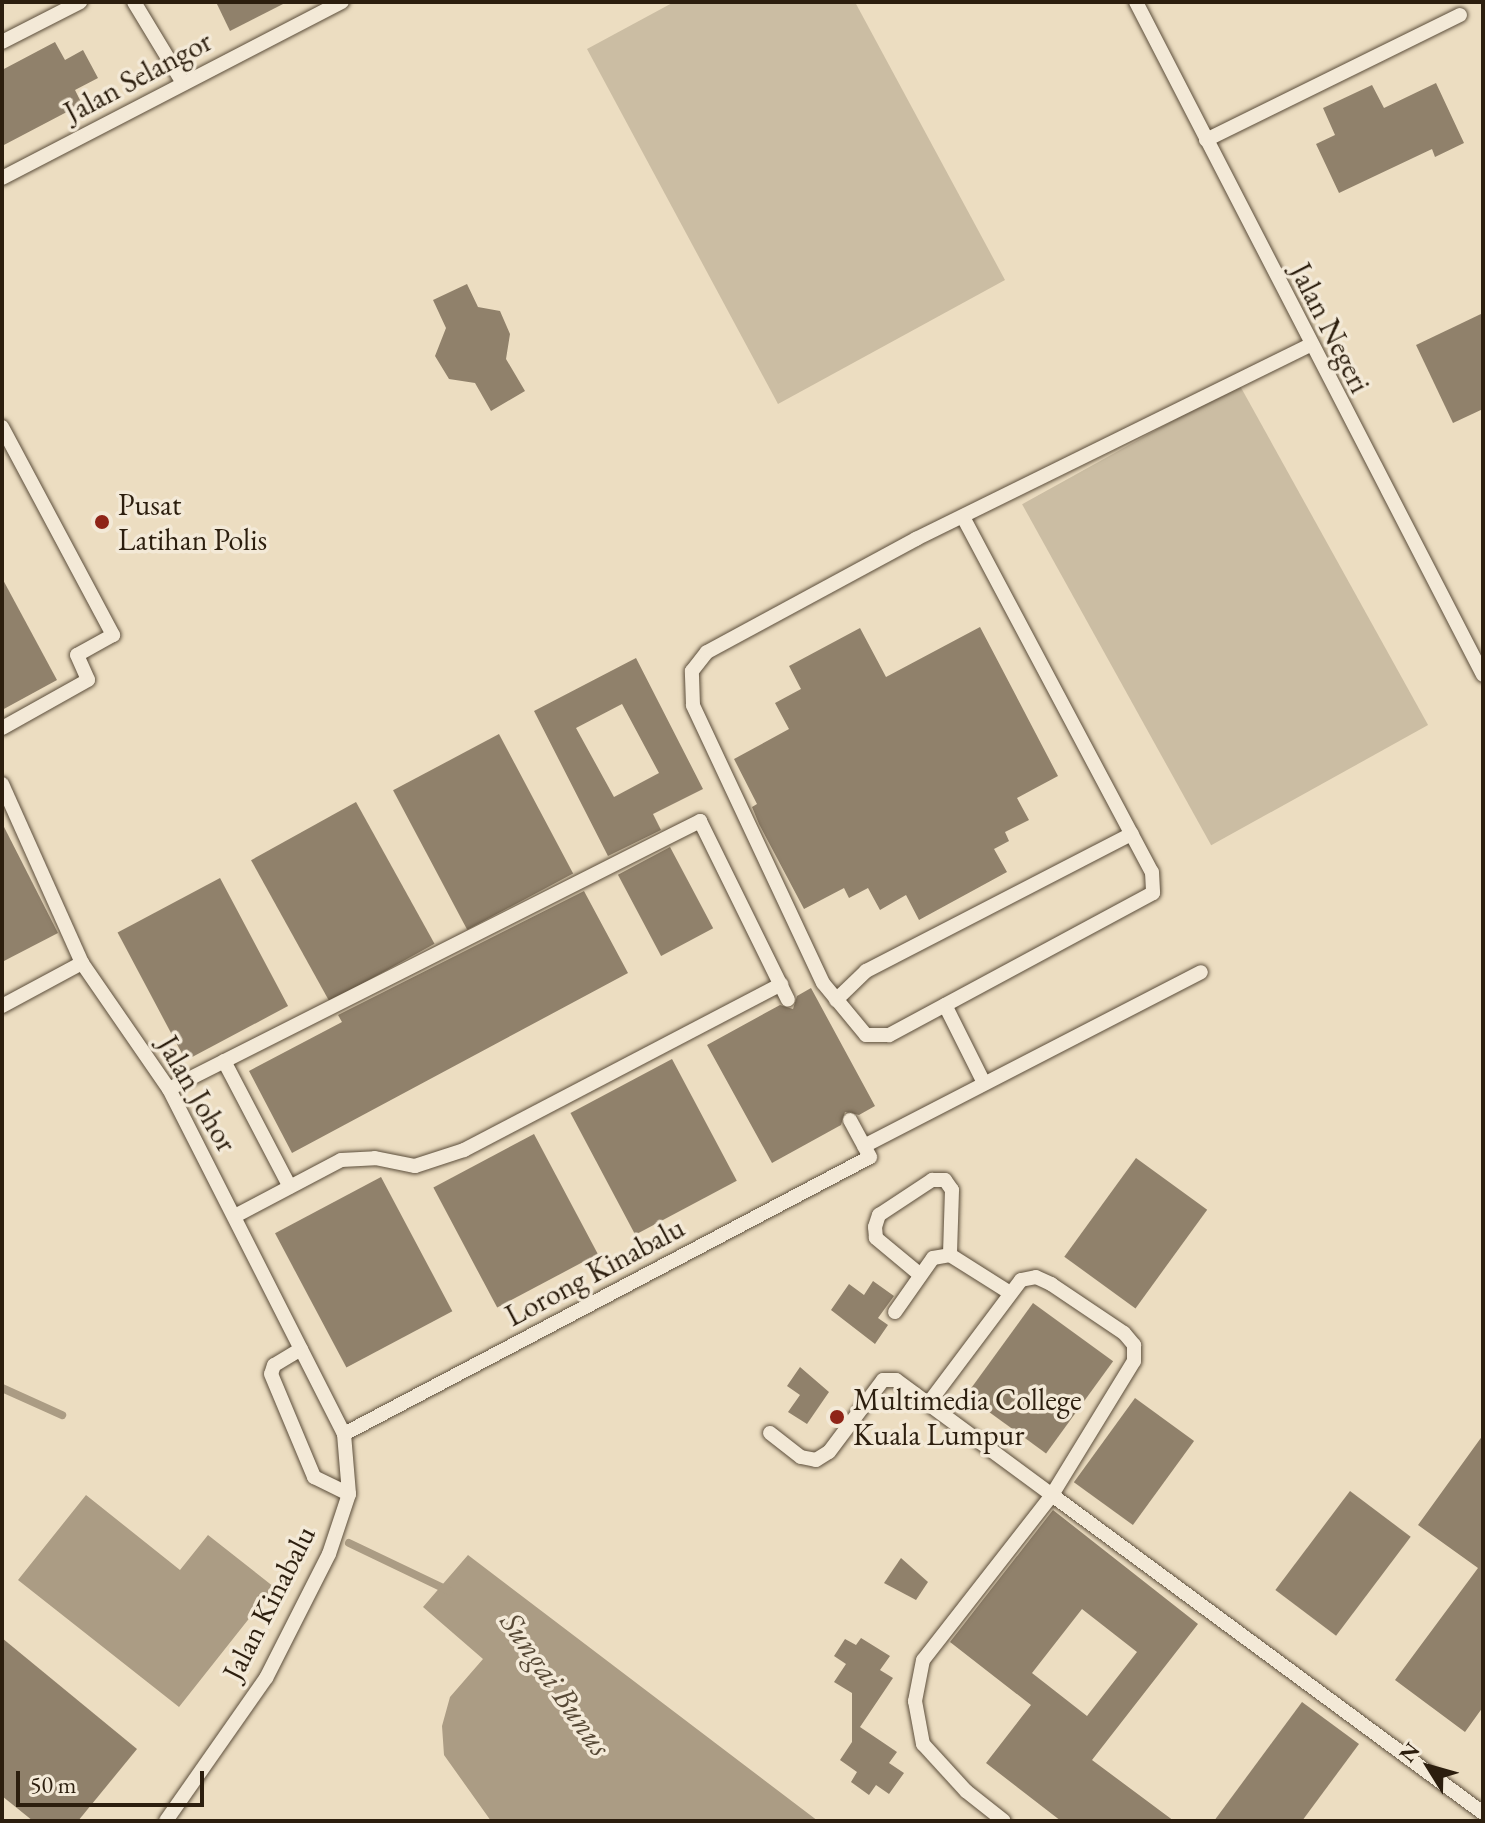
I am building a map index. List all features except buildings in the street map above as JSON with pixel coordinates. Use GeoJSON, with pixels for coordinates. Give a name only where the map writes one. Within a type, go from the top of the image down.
{"type":"FeatureCollection","features":[{"type":"Feature","properties":{"kind":"lane"},"geometry":{"type":"LineString","coordinates":[[2,42],[80,2]]}},
{"type":"Feature","properties":{"kind":"lane"},"geometry":{"type":"LineString","coordinates":[[134,2],[183,83]]}},
{"type":"Feature","properties":{"kind":"lane","name":"Jalan Selangor"},"geometry":{"type":"LineString","coordinates":[[2,178],[342,2]]}},
{"type":"Feature","properties":{"kind":"lane","name":"Jalan Negeri"},"geometry":{"type":"LineString","coordinates":[[1136,2],[1310,345],[1483,675]]}},
{"type":"Feature","properties":{"kind":"lane"},"geometry":{"type":"LineString","coordinates":[[1206,140],[1460,15]]}},
{"type":"Feature","properties":{"kind":"lane"},"geometry":{"type":"LineString","coordinates":[[963,517],[1152,872],[1153,893],[1135,907],[889,1035],[866,1035],[836,1000],[693,705],[692,671],[707,652],[963,517],[1310,345]]}},
{"type":"Feature","properties":{"kind":"lane"},"geometry":{"type":"LineString","coordinates":[[2,427],[113,635],[77,655],[88,680],[2,728]]}},
{"type":"Feature","properties":{"kind":"lane","name":"Jalan Johor"},"geometry":{"type":"LineString","coordinates":[[2,784],[82,963],[169,1089],[344,1434]]}},
{"type":"Feature","properties":{"kind":"lane"},"geometry":{"type":"LineString","coordinates":[[169,1089],[700,821],[788,1000]]}},
{"type":"Feature","properties":{"kind":"lane"},"geometry":{"type":"LineString","coordinates":[[836,1000],[866,971],[1132,834]]}},
{"type":"Feature","properties":{"kind":"lane"},"geometry":{"type":"LineString","coordinates":[[2,1006],[82,963]]}},
{"type":"Feature","properties":{"kind":"lane","name":"Lorong Kinabalu"},"geometry":{"type":"LineString","coordinates":[[344,1434],[867,1152],[984,1083],[1201,972]]}},
{"type":"Feature","properties":{"kind":"lane"},"geometry":{"type":"LineString","coordinates":[[235,1216],[341,1160],[375,1158],[415,1166],[464,1150],[781,984]]}},
{"type":"Feature","properties":{"kind":"lane"},"geometry":{"type":"LineString","coordinates":[[945,1005],[984,1083]]}},
{"type":"Feature","properties":{"kind":"lane"},"geometry":{"type":"LineString","coordinates":[[224,1061],[290,1187]]}},
{"type":"Feature","properties":{"kind":"lane"},"geometry":{"type":"LineString","coordinates":[[850,1120],[867,1152]]}},
{"type":"Feature","properties":{"kind":"lane"},"geometry":{"type":"LineString","coordinates":[[918,1273],[876,1238],[875,1227],[879,1215],[932,1180],[945,1180],[952,1190],[950,1255]]}},
{"type":"Feature","properties":{"kind":"lane"},"geometry":{"type":"LineString","coordinates":[[895,1312],[918,1273],[933,1258],[950,1255],[1010,1293]]}},
{"type":"Feature","properties":{"kind":"lane"},"geometry":{"type":"LineString","coordinates":[[928,1404],[1021,1280],[1036,1277],[1124,1333],[1134,1345],[1134,1361],[1052,1495],[923,1660],[915,1701],[923,1744],[966,1791],[1004,1821]]}},
{"type":"Feature","properties":{"kind":"lane"},"geometry":{"type":"LineString","coordinates":[[301,1349],[274,1365],[271,1374],[314,1477],[349,1494]]}},
{"type":"Feature","properties":{"kind":"lane"},"geometry":{"type":"LineString","coordinates":[[770,1433],[801,1457],[816,1460],[829,1452],[883,1380],[896,1380],[1483,1813]]}},
{"type":"Feature","properties":{"kind":"lane","name":"Jalan Kinabalu"},"geometry":{"type":"LineString","coordinates":[[166,1821],[266,1678],[329,1554],[349,1494],[344,1434]]}},
{"type":"Feature","properties":{"kind":"shaded area"},"geometry":{"type":"Polygon","coordinates":[[[674,2],[855,2],[1005,280],[778,404],[587,49],[674,2]]]}},
{"type":"Feature","properties":{"kind":"shaded area"},"geometry":{"type":"Polygon","coordinates":[[[1239,384],[1428,725],[1211,845],[1022,504],[1239,384]]]}},
{"type":"Feature","properties":{"kind":"water"},"geometry":{"type":"Polygon","coordinates":[[[86,1495],[180,1570],[208,1535],[274,1587],[179,1707],[18,1580],[86,1495]]]}},
{"type":"Feature","properties":{"kind":"water"},"geometry":{"type":"Polygon","coordinates":[[[468,1555],[818,1821],[491,1821],[444,1755],[442,1726],[450,1697],[483,1659],[423,1607],[468,1555]]]}},
{"type":"Feature","properties":{"kind":"waterway","name":"Sungai Bunus"},"geometry":{"type":"LineString","coordinates":[[2,1388],[62,1415]]}},
{"type":"Feature","properties":{"kind":"waterway","name":"Sungai Bunus"},"geometry":{"type":"LineString","coordinates":[[349,1543],[449,1591]]}},
{"type":"Feature","properties":{"kind":"place","name":"Pusat Latihan Polis"},"geometry":{"type":"Point","coordinates":[102,522]}},
{"type":"Feature","properties":{"kind":"place","name":"Multimedia College Kuala Lumpur"},"geometry":{"type":"Point","coordinates":[837,1417]}}]}
